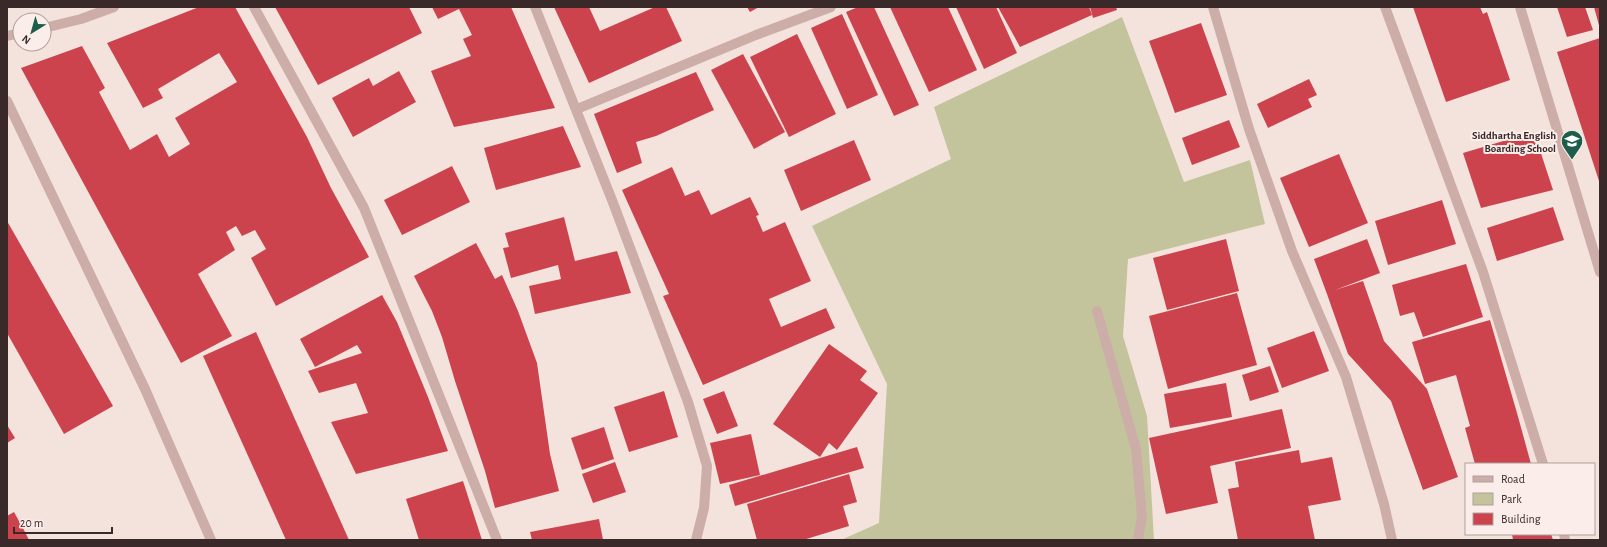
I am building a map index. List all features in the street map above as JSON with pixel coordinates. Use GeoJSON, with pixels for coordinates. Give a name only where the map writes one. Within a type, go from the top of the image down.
{"type":"FeatureCollection","features":[{"type":"Feature","properties":{"kind":"street"},"geometry":{"type":"LineString","coordinates":[[52,26],[81,19],[114,7]]}},
{"type":"Feature","properties":{"kind":"street"},"geometry":{"type":"LineString","coordinates":[[254,7],[364,208],[497,540]]}},
{"type":"Feature","properties":{"kind":"street"},"geometry":{"type":"LineString","coordinates":[[535,7],[577,109],[688,402],[707,466],[704,508],[696,540]]}},
{"type":"Feature","properties":{"kind":"street"},"geometry":{"type":"LineString","coordinates":[[577,109],[756,35],[831,7]]}},
{"type":"Feature","properties":{"kind":"street"},"geometry":{"type":"LineString","coordinates":[[1213,7],[1249,129],[1292,251],[1346,378],[1384,504],[1392,540]]}},
{"type":"Feature","properties":{"kind":"street"},"geometry":{"type":"LineString","coordinates":[[1385,7],[1483,272],[1543,463]]}},
{"type":"Feature","properties":{"kind":"street"},"geometry":{"type":"LineString","coordinates":[[1520,7],[1600,272]]}},
{"type":"Feature","properties":{"kind":"street"},"geometry":{"type":"LineString","coordinates":[[7,101],[145,389],[211,540]]}},
{"type":"Feature","properties":{"kind":"street"},"geometry":{"type":"LineString","coordinates":[[1097,311],[1136,449],[1142,516],[1138,540]]}},
{"type":"Feature","properties":{"kind":"green space"},"geometry":{"type":"Polygon","coordinates":[[[1122,17],[1184,182],[1250,160],[1265,224],[1128,259],[1123,336],[1147,416],[1154,540],[841,540],[879,523],[887,384],[812,226],[951,159],[934,107],[1122,17]]]}},
{"type":"Feature","properties":{"kind":"building"},"geometry":{"type":"Polygon","coordinates":[[[199,7],[235,7],[307,137],[331,188],[369,257],[276,306],[251,258],[266,249],[255,230],[242,236],[236,226],[226,232],[235,250],[198,274],[232,336],[181,363],[21,68],[82,46],[105,88],[99,92],[130,150],[157,134],[169,157],[190,144],[175,118],[237,82],[219,53],[158,89],[163,98],[143,108],[107,43],[199,7]]]}},
{"type":"Feature","properties":{"kind":"building"},"geometry":{"type":"Polygon","coordinates":[[[275,7],[409,7],[422,33],[318,85],[275,7]]]}},
{"type":"Feature","properties":{"kind":"building"},"geometry":{"type":"Polygon","coordinates":[[[432,7],[511,7],[555,108],[454,127],[431,71],[471,56],[463,39],[472,35],[459,9],[438,19],[432,7]]]}},
{"type":"Feature","properties":{"kind":"building"},"geometry":{"type":"Polygon","coordinates":[[[554,7],[589,7],[600,31],[655,7],[666,7],[682,41],[589,83],[554,7]]]}},
{"type":"Feature","properties":{"kind":"building"},"geometry":{"type":"Polygon","coordinates":[[[747,7],[759,7],[750,12],[747,7]]]}},
{"type":"Feature","properties":{"kind":"building"},"geometry":{"type":"Polygon","coordinates":[[[858,7],[874,7],[919,105],[894,116],[846,12],[858,7]]]}},
{"type":"Feature","properties":{"kind":"building"},"geometry":{"type":"Polygon","coordinates":[[[890,7],[948,7],[977,70],[929,92],[890,7]]]}},
{"type":"Feature","properties":{"kind":"building"},"geometry":{"type":"Polygon","coordinates":[[[956,7],[996,7],[1017,53],[984,69],[956,7]]]}},
{"type":"Feature","properties":{"kind":"building"},"geometry":{"type":"Polygon","coordinates":[[[998,7],[1089,7],[1092,15],[1020,47],[998,7]]]}},
{"type":"Feature","properties":{"kind":"building"},"geometry":{"type":"Polygon","coordinates":[[[1090,7],[1116,7],[1117,10],[1093,18],[1090,7]]]}},
{"type":"Feature","properties":{"kind":"building"},"geometry":{"type":"Polygon","coordinates":[[[1413,7],[1480,7],[1483,14],[1487,12],[1510,80],[1446,102],[1413,7]]]}},
{"type":"Feature","properties":{"kind":"building"},"geometry":{"type":"Polygon","coordinates":[[[1557,7],[1585,7],[1593,30],[1567,37],[1557,7]]]}},
{"type":"Feature","properties":{"kind":"building"},"geometry":{"type":"Polygon","coordinates":[[[1594,7],[1600,7],[1600,29],[1594,7]]]}},
{"type":"Feature","properties":{"kind":"building"},"geometry":{"type":"Polygon","coordinates":[[[842,14],[878,95],[847,109],[811,28],[842,14]]]}},
{"type":"Feature","properties":{"kind":"building"},"geometry":{"type":"Polygon","coordinates":[[[1201,23],[1227,95],[1175,113],[1149,41],[1201,23]]]}},
{"type":"Feature","properties":{"kind":"building"},"geometry":{"type":"Polygon","coordinates":[[[797,34],[836,114],[789,137],[750,57],[797,34]]]}},
{"type":"Feature","properties":{"kind":"building"},"geometry":{"type":"Polygon","coordinates":[[[1600,38],[1600,184],[1557,52],[1600,38]]]}},
{"type":"Feature","properties":{"kind":"building"},"geometry":{"type":"Polygon","coordinates":[[[743,54],[785,132],[754,149],[711,70],[743,54]]]}},
{"type":"Feature","properties":{"kind":"building"},"geometry":{"type":"Polygon","coordinates":[[[399,71],[416,102],[353,137],[332,98],[369,78],[373,86],[399,71]]]}},
{"type":"Feature","properties":{"kind":"building"},"geometry":{"type":"Polygon","coordinates":[[[696,72],[714,110],[656,136],[636,142],[642,163],[617,173],[594,114],[696,72]]]}},
{"type":"Feature","properties":{"kind":"building"},"geometry":{"type":"Polygon","coordinates":[[[1309,79],[1317,95],[1308,99],[1312,107],[1268,128],[1257,104],[1309,79]]]}},
{"type":"Feature","properties":{"kind":"building"},"geometry":{"type":"Polygon","coordinates":[[[1229,120],[1240,147],[1192,165],[1182,138],[1229,120]]]}},
{"type":"Feature","properties":{"kind":"building"},"geometry":{"type":"Polygon","coordinates":[[[563,126],[581,167],[496,190],[484,148],[563,126]]]}},
{"type":"Feature","properties":{"kind":"building"},"geometry":{"type":"Polygon","coordinates":[[[1534,132],[1553,190],[1481,208],[1463,153],[1534,132]]]}},
{"type":"Feature","properties":{"kind":"building"},"geometry":{"type":"Polygon","coordinates":[[[854,140],[871,180],[801,211],[784,170],[854,140]]]}},
{"type":"Feature","properties":{"kind":"building"},"geometry":{"type":"Polygon","coordinates":[[[1339,154],[1368,223],[1309,247],[1280,178],[1339,154]]]}},
{"type":"Feature","properties":{"kind":"building"},"geometry":{"type":"Polygon","coordinates":[[[452,166],[470,202],[402,235],[384,200],[452,166]]]}},
{"type":"Feature","properties":{"kind":"building"},"geometry":{"type":"Polygon","coordinates":[[[672,167],[685,196],[699,190],[711,215],[750,197],[759,215],[756,216],[763,232],[785,222],[811,281],[769,299],[781,327],[826,308],[835,328],[703,385],[663,296],[669,294],[622,190],[672,167]]]}},
{"type":"Feature","properties":{"kind":"building"},"geometry":{"type":"Polygon","coordinates":[[[1442,200],[1456,244],[1388,265],[1375,221],[1442,200]]]}},
{"type":"Feature","properties":{"kind":"building"},"geometry":{"type":"Polygon","coordinates":[[[1553,207],[1564,240],[1497,261],[1487,228],[1553,207]]]}},
{"type":"Feature","properties":{"kind":"building"},"geometry":{"type":"Polygon","coordinates":[[[564,217],[575,261],[617,251],[631,293],[535,314],[529,286],[561,279],[558,265],[511,278],[503,248],[509,247],[505,233],[564,217]]]}},
{"type":"Feature","properties":{"kind":"building"},"geometry":{"type":"Polygon","coordinates":[[[7,221],[113,406],[64,434],[7,333],[7,221]]]}},
{"type":"Feature","properties":{"kind":"building"},"geometry":{"type":"Polygon","coordinates":[[[1226,239],[1239,291],[1167,310],[1153,258],[1226,239]]]}},
{"type":"Feature","properties":{"kind":"building"},"geometry":{"type":"Polygon","coordinates":[[[1367,239],[1380,273],[1335,290],[1363,281],[1384,341],[1427,389],[1458,477],[1423,490],[1391,401],[1348,354],[1314,259],[1367,239]]]}},
{"type":"Feature","properties":{"kind":"building"},"geometry":{"type":"Polygon","coordinates":[[[476,243],[495,279],[502,275],[518,311],[537,363],[550,454],[559,491],[495,508],[485,471],[442,337],[432,311],[414,276],[476,243]]]}},
{"type":"Feature","properties":{"kind":"building"},"geometry":{"type":"Polygon","coordinates":[[[1466,264],[1483,317],[1423,337],[1414,312],[1400,316],[1392,285],[1466,264]]]}},
{"type":"Feature","properties":{"kind":"building"},"geometry":{"type":"Polygon","coordinates":[[[1237,293],[1257,365],[1168,389],[1149,316],[1237,293]]]}},
{"type":"Feature","properties":{"kind":"building"},"geometry":{"type":"Polygon","coordinates":[[[382,295],[397,322],[428,397],[448,451],[356,474],[331,422],[368,413],[356,383],[319,393],[308,371],[362,353],[357,345],[315,367],[300,339],[382,295]]]}},
{"type":"Feature","properties":{"kind":"building"},"geometry":{"type":"Polygon","coordinates":[[[1490,320],[1531,463],[1475,463],[1465,428],[1470,426],[1456,375],[1425,384],[1412,342],[1490,320]]]}},
{"type":"Feature","properties":{"kind":"building"},"geometry":{"type":"Polygon","coordinates":[[[1314,331],[1329,371],[1282,388],[1267,348],[1314,331]]]}},
{"type":"Feature","properties":{"kind":"building"},"geometry":{"type":"Polygon","coordinates":[[[256,332],[349,540],[286,540],[203,356],[256,332]]]}},
{"type":"Feature","properties":{"kind":"building"},"geometry":{"type":"Polygon","coordinates":[[[829,344],[867,371],[860,380],[878,393],[837,450],[829,443],[820,457],[773,424],[829,344]]]}},
{"type":"Feature","properties":{"kind":"building"},"geometry":{"type":"Polygon","coordinates":[[[1270,366],[1279,392],[1250,401],[1242,375],[1270,366]]]}},
{"type":"Feature","properties":{"kind":"building"},"geometry":{"type":"Polygon","coordinates":[[[1226,383],[1232,417],[1170,428],[1164,394],[1226,383]]]}},
{"type":"Feature","properties":{"kind":"building"},"geometry":{"type":"Polygon","coordinates":[[[664,391],[678,437],[629,452],[614,407],[664,391]]]}},
{"type":"Feature","properties":{"kind":"building"},"geometry":{"type":"Polygon","coordinates":[[[724,391],[738,426],[717,434],[703,399],[724,391]]]}},
{"type":"Feature","properties":{"kind":"building"},"geometry":{"type":"Polygon","coordinates":[[[1282,409],[1291,448],[1210,466],[1218,503],[1166,514],[1149,438],[1282,409]]]}},
{"type":"Feature","properties":{"kind":"building"},"geometry":{"type":"Polygon","coordinates":[[[7,425],[15,438],[7,443],[7,425]]]}},
{"type":"Feature","properties":{"kind":"building"},"geometry":{"type":"Polygon","coordinates":[[[604,427],[614,459],[582,470],[571,438],[604,427]]]}},
{"type":"Feature","properties":{"kind":"building"},"geometry":{"type":"Polygon","coordinates":[[[751,434],[760,475],[720,484],[710,443],[751,434]]]}},
{"type":"Feature","properties":{"kind":"building"},"geometry":{"type":"Polygon","coordinates":[[[857,447],[864,468],[735,506],[729,485],[857,447]]]}},
{"type":"Feature","properties":{"kind":"building"},"geometry":{"type":"Polygon","coordinates":[[[1299,450],[1301,463],[1332,457],[1341,500],[1308,506],[1315,540],[1238,540],[1228,489],[1239,487],[1235,462],[1299,450]]]}},
{"type":"Feature","properties":{"kind":"building"},"geometry":{"type":"Polygon","coordinates":[[[615,462],[626,492],[593,503],[582,474],[615,462]]]}},
{"type":"Feature","properties":{"kind":"building"},"geometry":{"type":"Polygon","coordinates":[[[849,474],[857,502],[843,506],[849,526],[803,540],[757,540],[747,504],[849,474]]]}},
{"type":"Feature","properties":{"kind":"building"},"geometry":{"type":"Polygon","coordinates":[[[463,481],[482,540],[419,540],[406,499],[463,481]]]}},
{"type":"Feature","properties":{"kind":"building"},"geometry":{"type":"Polygon","coordinates":[[[14,512],[29,540],[7,540],[7,516],[14,512]]]}},
{"type":"Feature","properties":{"kind":"building"},"geometry":{"type":"Polygon","coordinates":[[[599,519],[603,540],[532,540],[530,532],[599,519]]]}},
{"type":"Feature","properties":{"kind":"building"},"geometry":{"type":"Polygon","coordinates":[[[1512,535],[1551,535],[1553,540],[1513,540],[1512,535]]]}},
{"type":"Feature","properties":{"kind":"place","name":"Siddhartha English Boarding School"},"geometry":{"type":"Point","coordinates":[1572,160]}}]}
